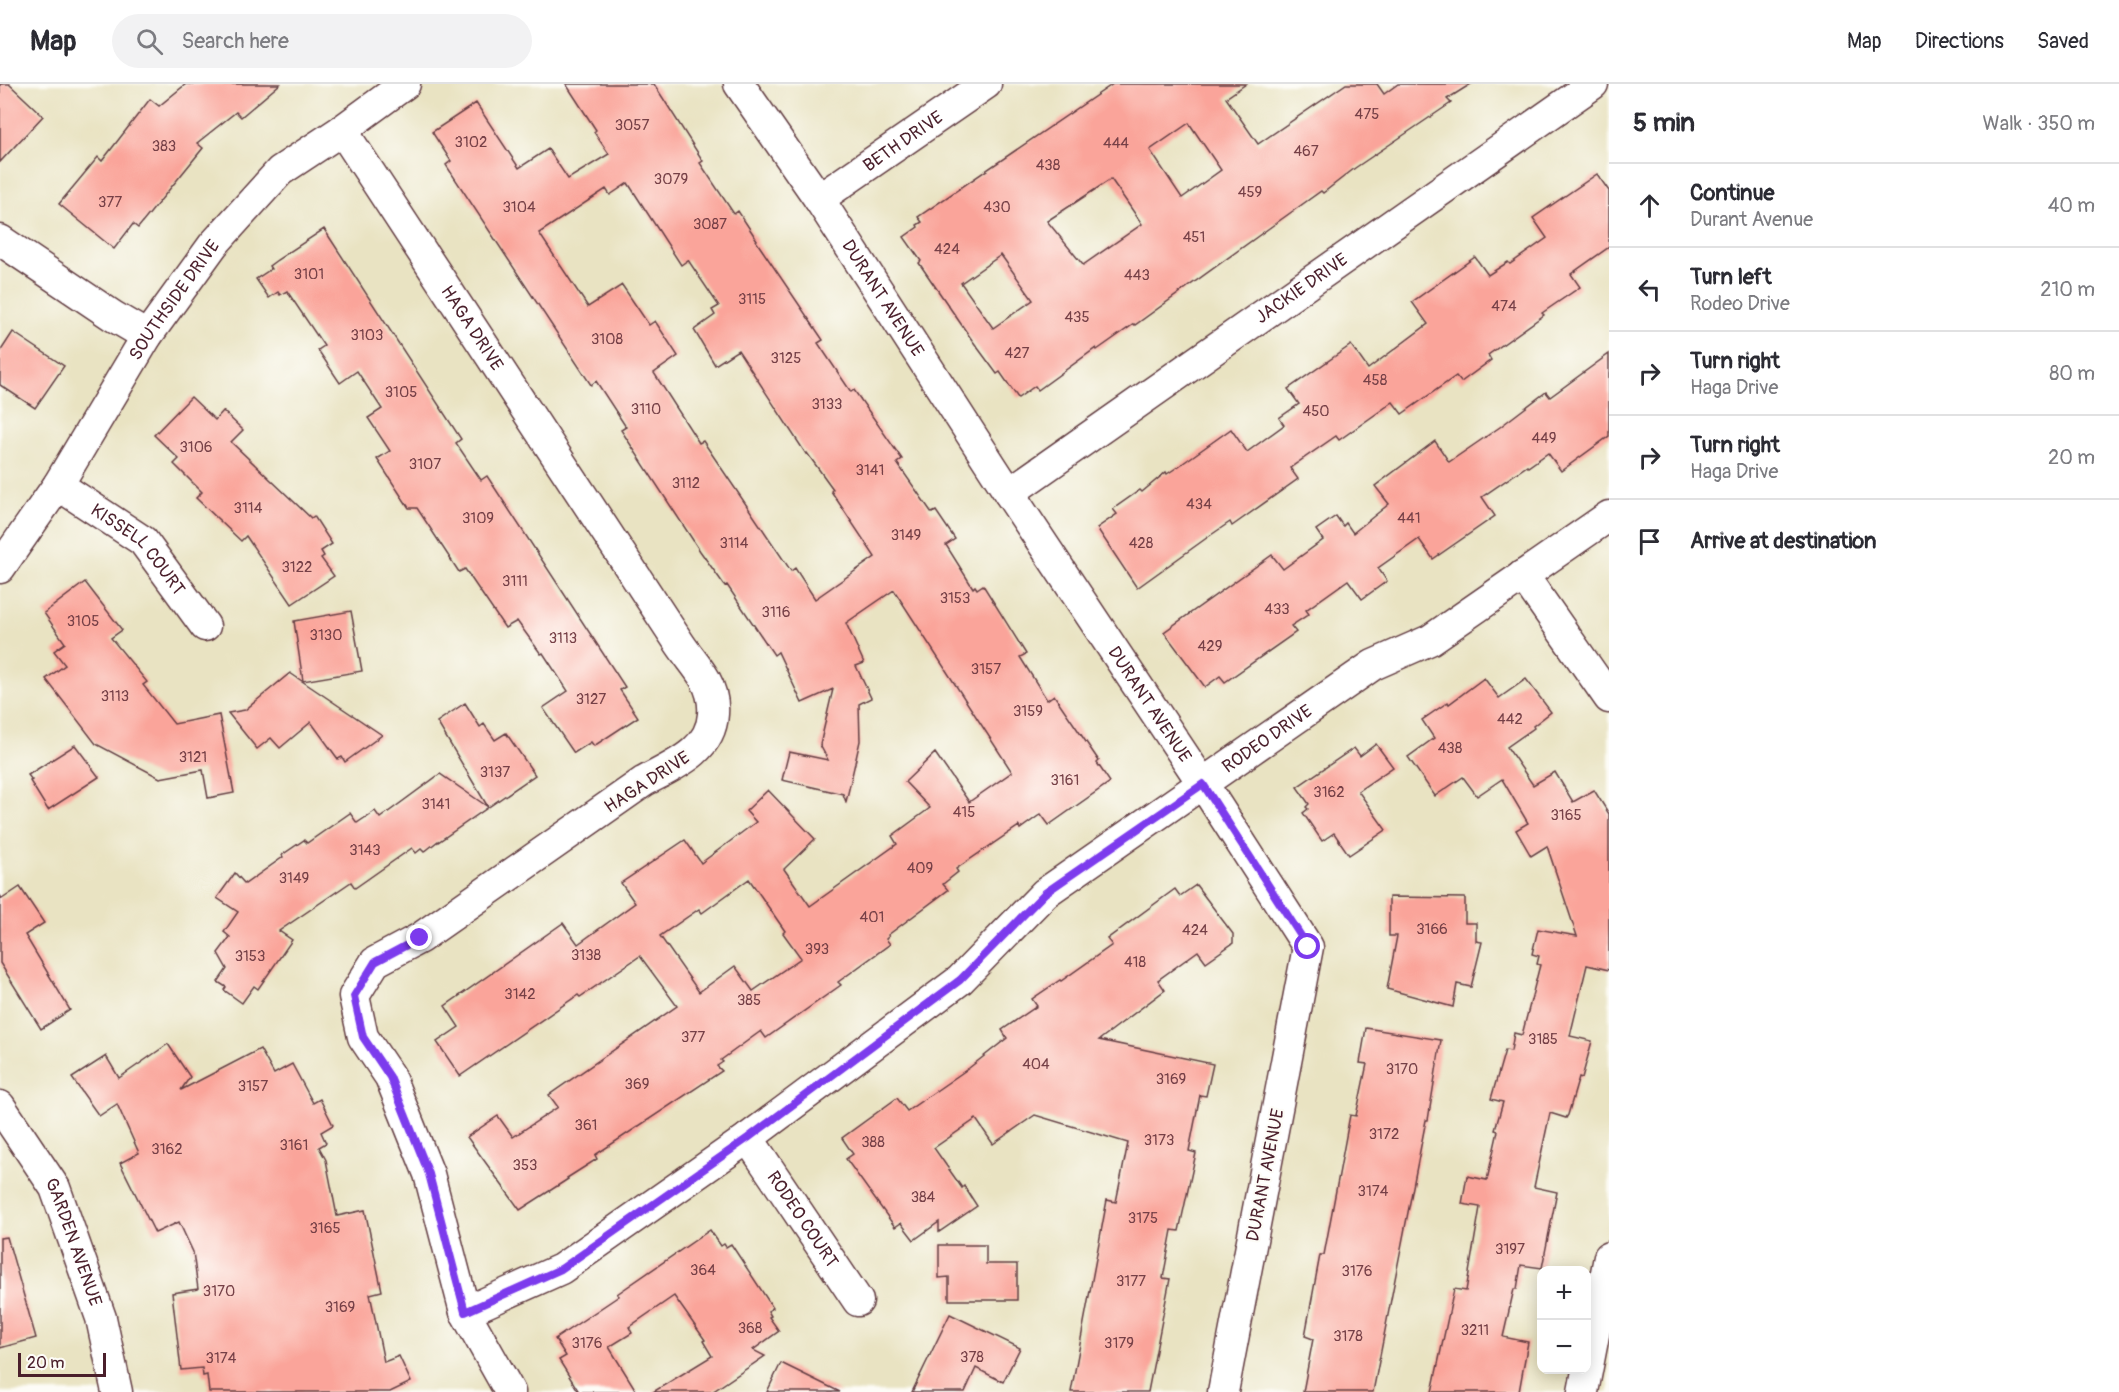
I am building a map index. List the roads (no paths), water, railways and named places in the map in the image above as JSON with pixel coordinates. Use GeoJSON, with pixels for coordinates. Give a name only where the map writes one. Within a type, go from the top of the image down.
{"type":"FeatureCollection","features":[{"type":"Feature","properties":{"kind":"street","name":"SOUTHSIDE DRIVE"},"geometry":{"type":"LineString","coordinates":[[0,568],[58,485],[147,336],[213,245],[280,171],[405,84]]}},
{"type":"Feature","properties":{"kind":"street","name":"DURANT AVENUE"},"geometry":{"type":"LineString","coordinates":[[739,84],[819,199],[1009,493],[1203,784],[1308,947],[1223,1392]]}},
{"type":"Feature","properties":{"kind":"street","name":"BETH DRIVE"},"geometry":{"type":"LineString","coordinates":[[819,199],[986,84]]}},
{"type":"Feature","properties":{"kind":"street","name":"JACKIE DRIVE"},"geometry":{"type":"LineString","coordinates":[[1009,493],[1593,84]]}},
{"type":"Feature","properties":{"kind":"street","name":"HAGA DRIVE"},"geometry":{"type":"LineString","coordinates":[[342,130],[705,680],[714,702],[713,726],[702,747],[644,782],[420,938],[375,962],[354,996],[363,1037],[390,1077],[429,1174],[465,1312],[510,1392]]}},
{"type":"Feature","properties":{"kind":"street"},"geometry":{"type":"LineString","coordinates":[[0,240],[113,316],[147,336]]}},
{"type":"Feature","properties":{"kind":"street","name":"KISSELL COURT"},"geometry":{"type":"LineString","coordinates":[[58,485],[143,541],[205,626]]}},
{"type":"Feature","properties":{"kind":"street","name":"RODEO DRIVE"},"geometry":{"type":"LineString","coordinates":[[465,1312],[561,1269],[748,1138],[960,980],[1045,893],[1373,665],[1430,640],[1609,516]]}},
{"type":"Feature","properties":{"kind":"street"},"geometry":{"type":"LineString","coordinates":[[1523,575],[1609,698]]}},
{"type":"Feature","properties":{"kind":"street","name":"GARDEN AVENUE"},"geometry":{"type":"LineString","coordinates":[[0,1106],[55,1188],[101,1318],[117,1392]]}},
{"type":"Feature","properties":{"kind":"street","name":"RODEO COURT"},"geometry":{"type":"LineString","coordinates":[[748,1138],[858,1301]]}},
{"type":"Feature","properties":{"kind":"street"},"geometry":{"type":"LineString","coordinates":[[1583,1392],[1601,1336],[1609,1257]]}}]}
